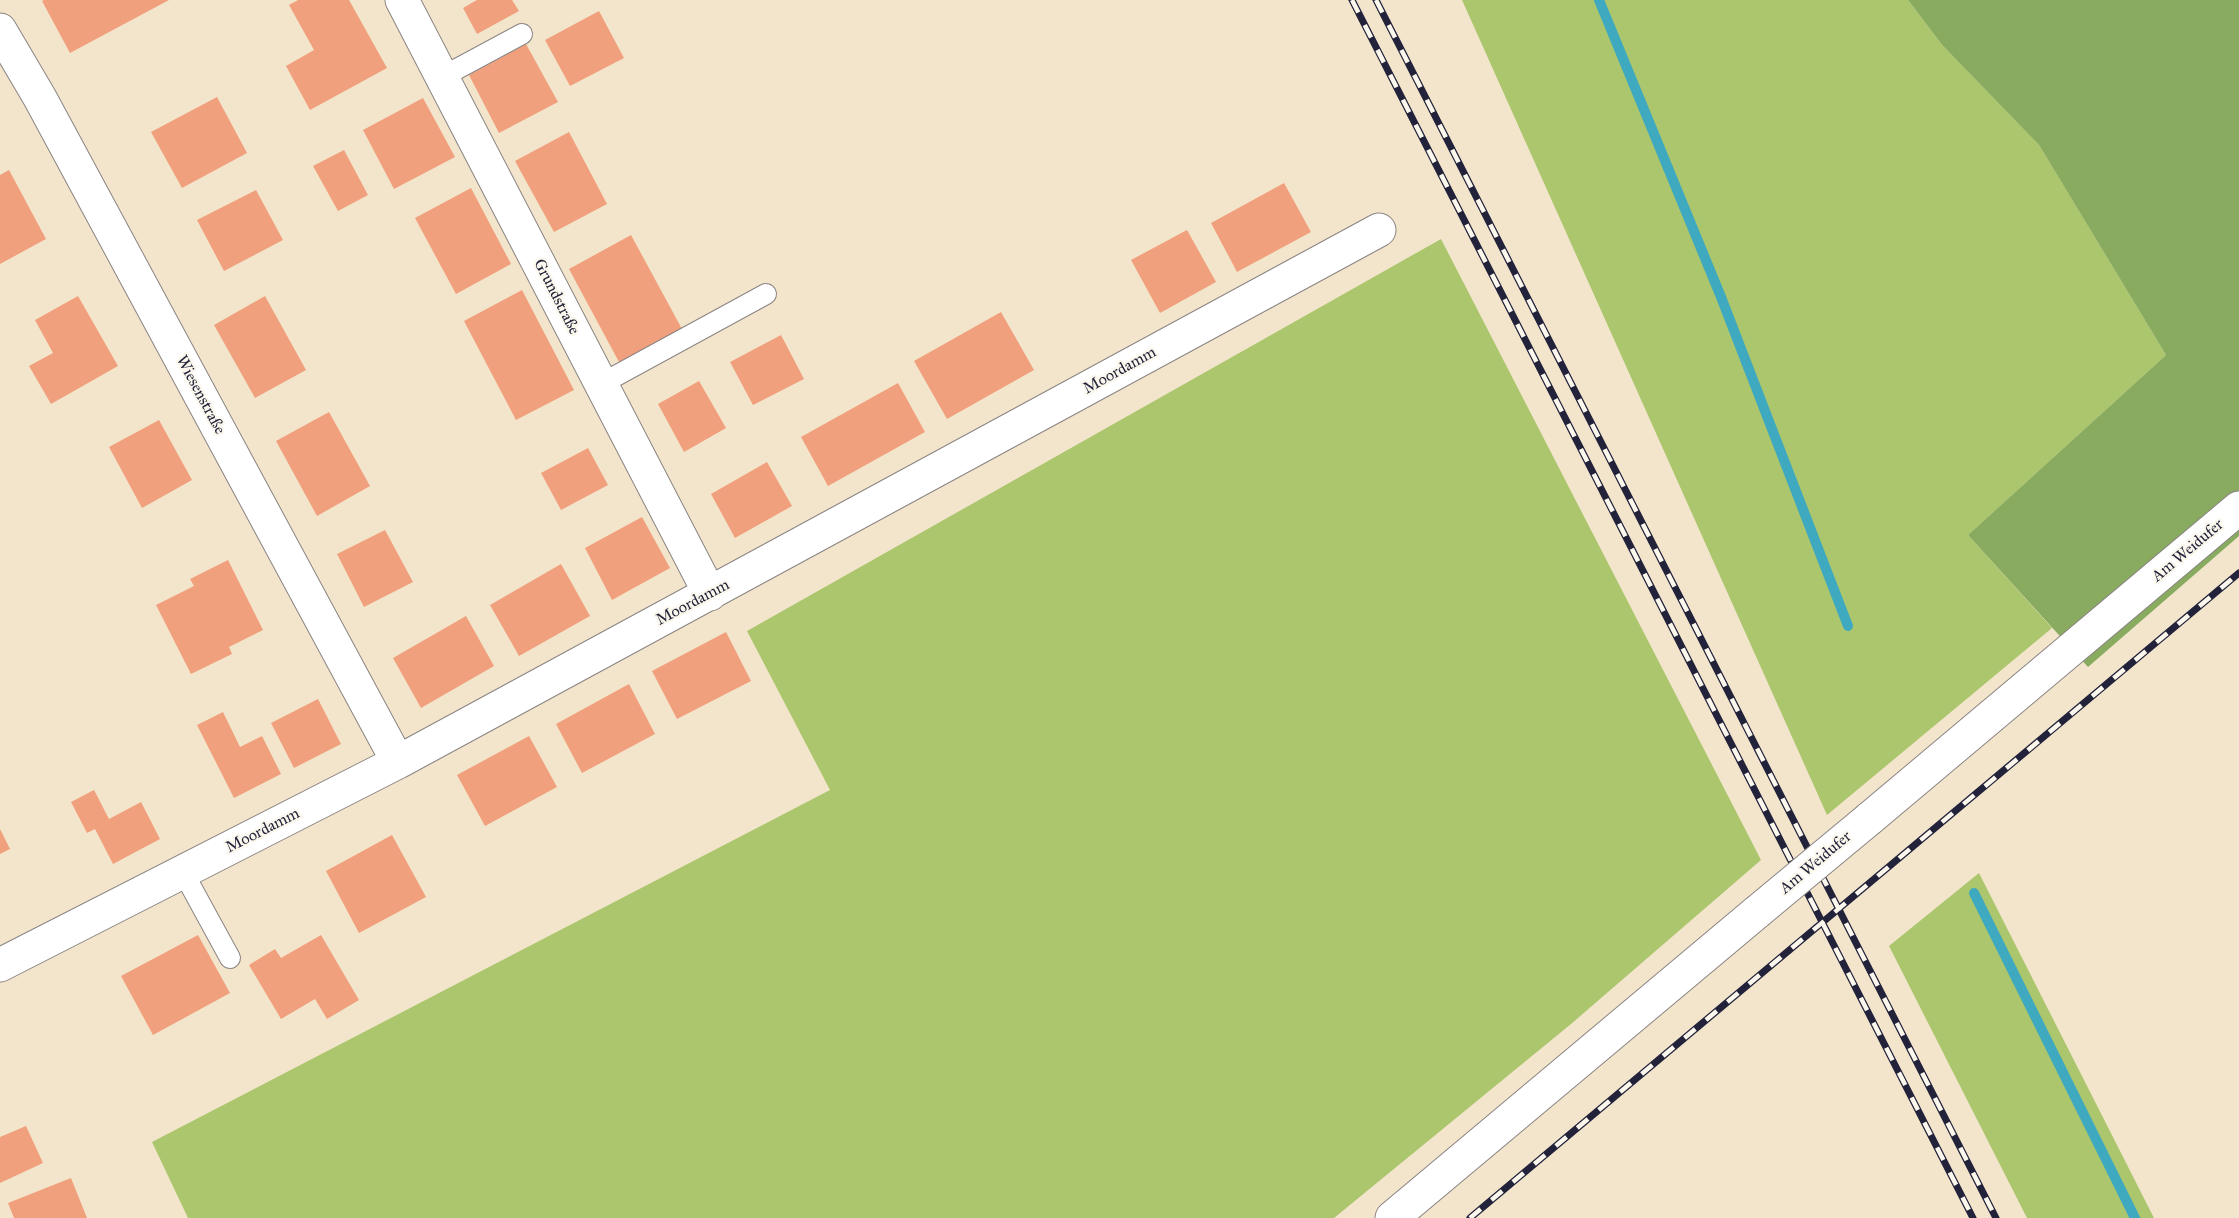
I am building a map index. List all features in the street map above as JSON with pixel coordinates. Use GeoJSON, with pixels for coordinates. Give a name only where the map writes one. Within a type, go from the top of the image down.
{"type":"FeatureCollection","features":[{"type":"Feature","properties":{"kind":"street","name":"Grundstraße"},"geometry":{"type":"LineString","coordinates":[[402,0],[710,594]]}},
{"type":"Feature","properties":{"kind":"street","name":"Wiesenstraße"},"geometry":{"type":"LineString","coordinates":[[0,30],[40,98],[398,762]]}},
{"type":"Feature","properties":{"kind":"street","name":"Moordamm"},"geometry":{"type":"LineString","coordinates":[[0,965],[398,762],[1379,230]]}},
{"type":"Feature","properties":{"kind":"street","name":"Am Weidufer"},"geometry":{"type":"LineString","coordinates":[[1392,1218],[2239,508]]}},
{"type":"Feature","properties":{"kind":"lane"},"geometry":{"type":"LineString","coordinates":[[442,77],[522,34]]}},
{"type":"Feature","properties":{"kind":"lane"},"geometry":{"type":"LineString","coordinates":[[601,384],[766,294]]}},
{"type":"Feature","properties":{"kind":"lane"},"geometry":{"type":"LineString","coordinates":[[183,872],[230,958]]}},
{"type":"Feature","properties":{"kind":"green space"},"geometry":{"type":"Polygon","coordinates":[[[1462,0],[1908,0],[1943,46],[2039,145],[2166,355],[1968,535],[2052,628],[1827,815],[1462,0]]]}},
{"type":"Feature","properties":{"kind":"green space"},"geometry":{"type":"Polygon","coordinates":[[[1908,0],[2239,0],[2239,536],[2088,667],[1968,535],[2166,355],[2039,145],[1943,46],[1908,0]]]}},
{"type":"Feature","properties":{"kind":"green space"},"geometry":{"type":"Polygon","coordinates":[[[1441,239],[1761,860],[1571,1024],[1334,1218],[188,1218],[152,1142],[830,790],[747,631],[1441,239]]]}},
{"type":"Feature","properties":{"kind":"green space"},"geometry":{"type":"Polygon","coordinates":[[[1979,873],[2154,1218],[2027,1218],[1889,946],[1979,873]]]}},
{"type":"Feature","properties":{"kind":"building"},"geometry":{"type":"Polygon","coordinates":[[[44,0],[169,0],[70,53],[42,1],[44,0]]]}},
{"type":"Feature","properties":{"kind":"building"},"geometry":{"type":"Polygon","coordinates":[[[298,0],[349,0],[387,68],[310,110],[286,66],[314,50],[289,5],[298,0]]]}},
{"type":"Feature","properties":{"kind":"building"},"geometry":{"type":"Polygon","coordinates":[[[477,0],[512,0],[519,11],[477,34],[463,8],[477,0]]]}},
{"type":"Feature","properties":{"kind":"building"},"geometry":{"type":"Polygon","coordinates":[[[599,11],[624,58],[570,86],[545,40],[599,11]]]}},
{"type":"Feature","properties":{"kind":"building"},"geometry":{"type":"Polygon","coordinates":[[[526,44],[558,102],[499,133],[469,75],[526,44]]]}},
{"type":"Feature","properties":{"kind":"building"},"geometry":{"type":"Polygon","coordinates":[[[217,97],[247,153],[182,188],[151,132],[217,97]]]}},
{"type":"Feature","properties":{"kind":"building"},"geometry":{"type":"Polygon","coordinates":[[[423,98],[455,157],[394,189],[363,130],[423,98]]]}},
{"type":"Feature","properties":{"kind":"building"},"geometry":{"type":"Polygon","coordinates":[[[569,132],[607,204],[554,232],[515,161],[569,132]]]}},
{"type":"Feature","properties":{"kind":"building"},"geometry":{"type":"Polygon","coordinates":[[[344,150],[368,195],[338,211],[313,166],[344,150]]]}},
{"type":"Feature","properties":{"kind":"building"},"geometry":{"type":"Polygon","coordinates":[[[9,170],[46,239],[0,264],[0,175],[9,170]]]}},
{"type":"Feature","properties":{"kind":"building"},"geometry":{"type":"Polygon","coordinates":[[[1284,183],[1311,232],[1237,272],[1211,223],[1284,183]]]}},
{"type":"Feature","properties":{"kind":"building"},"geometry":{"type":"Polygon","coordinates":[[[471,188],[511,264],[456,294],[415,218],[471,188]]]}},
{"type":"Feature","properties":{"kind":"building"},"geometry":{"type":"Polygon","coordinates":[[[256,190],[283,240],[224,271],[197,220],[256,190]]]}},
{"type":"Feature","properties":{"kind":"building"},"geometry":{"type":"Polygon","coordinates":[[[1187,230],[1216,282],[1160,313],[1131,260],[1187,230]]]}},
{"type":"Feature","properties":{"kind":"building"},"geometry":{"type":"Polygon","coordinates":[[[631,235],[682,329],[619,362],[569,269],[631,235]]]}},
{"type":"Feature","properties":{"kind":"building"},"geometry":{"type":"Polygon","coordinates":[[[522,290],[574,390],[516,420],[464,321],[522,290]]]}},
{"type":"Feature","properties":{"kind":"building"},"geometry":{"type":"Polygon","coordinates":[[[78,296],[118,366],[51,404],[29,366],[53,353],[35,320],[78,296]]]}},
{"type":"Feature","properties":{"kind":"building"},"geometry":{"type":"Polygon","coordinates":[[[265,296],[306,370],[255,398],[214,325],[265,296]]]}},
{"type":"Feature","properties":{"kind":"building"},"geometry":{"type":"Polygon","coordinates":[[[1001,312],[1034,370],[947,419],[914,361],[1001,312]]]}},
{"type":"Feature","properties":{"kind":"building"},"geometry":{"type":"Polygon","coordinates":[[[781,335],[804,379],[753,405],[730,362],[781,335]]]}},
{"type":"Feature","properties":{"kind":"building"},"geometry":{"type":"Polygon","coordinates":[[[699,381],[726,428],[684,452],[658,404],[699,381]]]}},
{"type":"Feature","properties":{"kind":"building"},"geometry":{"type":"Polygon","coordinates":[[[898,383],[925,432],[828,486],[801,437],[898,383]]]}},
{"type":"Feature","properties":{"kind":"building"},"geometry":{"type":"Polygon","coordinates":[[[329,412],[370,486],[317,516],[276,441],[329,412]]]}},
{"type":"Feature","properties":{"kind":"building"},"geometry":{"type":"Polygon","coordinates":[[[159,420],[192,480],[142,508],[109,447],[159,420]]]}},
{"type":"Feature","properties":{"kind":"building"},"geometry":{"type":"Polygon","coordinates":[[[588,448],[608,485],[561,510],[541,473],[588,448]]]}},
{"type":"Feature","properties":{"kind":"building"},"geometry":{"type":"Polygon","coordinates":[[[767,462],[792,506],[735,538],[711,494],[767,462]]]}},
{"type":"Feature","properties":{"kind":"building"},"geometry":{"type":"Polygon","coordinates":[[[642,517],[670,568],[612,600],[585,548],[642,517]]]}},
{"type":"Feature","properties":{"kind":"building"},"geometry":{"type":"Polygon","coordinates":[[[385,530],[413,582],[364,607],[337,554],[385,530]]]}},
{"type":"Feature","properties":{"kind":"building"},"geometry":{"type":"Polygon","coordinates":[[[228,560],[263,630],[229,647],[232,654],[191,674],[156,605],[194,586],[190,579],[228,560]]]}},
{"type":"Feature","properties":{"kind":"building"},"geometry":{"type":"Polygon","coordinates":[[[561,564],[590,616],[519,656],[490,605],[561,564]]]}},
{"type":"Feature","properties":{"kind":"building"},"geometry":{"type":"Polygon","coordinates":[[[466,616],[494,666],[421,708],[393,658],[466,616]]]}},
{"type":"Feature","properties":{"kind":"building"},"geometry":{"type":"Polygon","coordinates":[[[726,632],[751,681],[677,719],[652,671],[726,632]]]}},
{"type":"Feature","properties":{"kind":"building"},"geometry":{"type":"Polygon","coordinates":[[[629,684],[655,734],[582,773],[556,724],[629,684]]]}},
{"type":"Feature","properties":{"kind":"building"},"geometry":{"type":"Polygon","coordinates":[[[318,699],[341,744],[294,768],[271,723],[318,699]]]}},
{"type":"Feature","properties":{"kind":"building"},"geometry":{"type":"Polygon","coordinates":[[[223,712],[240,747],[262,736],[281,774],[234,798],[197,725],[223,712]]]}},
{"type":"Feature","properties":{"kind":"building"},"geometry":{"type":"Polygon","coordinates":[[[529,736],[557,787],[485,826],[457,775],[529,736]]]}},
{"type":"Feature","properties":{"kind":"building"},"geometry":{"type":"Polygon","coordinates":[[[94,790],[109,819],[141,802],[160,839],[113,864],[95,829],[87,833],[71,802],[94,790]]]}},
{"type":"Feature","properties":{"kind":"building"},"geometry":{"type":"Polygon","coordinates":[[[0,829],[10,849],[0,854],[0,829]]]}},
{"type":"Feature","properties":{"kind":"building"},"geometry":{"type":"Polygon","coordinates":[[[392,835],[426,897],[359,933],[326,871],[392,835]]]}},
{"type":"Feature","properties":{"kind":"building"},"geometry":{"type":"Polygon","coordinates":[[[198,935],[230,993],[153,1035],[121,976],[198,935]]]}},
{"type":"Feature","properties":{"kind":"building"},"geometry":{"type":"Polygon","coordinates":[[[321,935],[359,1000],[327,1019],[315,999],[281,1019],[249,965],[275,949],[281,958],[321,935]]]}},
{"type":"Feature","properties":{"kind":"building"},"geometry":{"type":"Polygon","coordinates":[[[26,1126],[43,1163],[0,1183],[0,1137],[26,1126]]]}},
{"type":"Feature","properties":{"kind":"building"},"geometry":{"type":"Polygon","coordinates":[[[71,1178],[87,1218],[14,1218],[8,1203],[71,1178]]]}},
{"type":"Feature","properties":{"kind":"waterway"},"geometry":{"type":"LineString","coordinates":[[1599,0],[1721,297],[1848,626]]}},
{"type":"Feature","properties":{"kind":"waterway"},"geometry":{"type":"LineString","coordinates":[[1974,893],[2135,1218]]}},
{"type":"Feature","properties":{"kind":"railway"},"geometry":{"type":"LineString","coordinates":[[1352,0],[1973,1218]]}},
{"type":"Feature","properties":{"kind":"railway"},"geometry":{"type":"LineString","coordinates":[[1376,0],[1996,1218]]}},
{"type":"Feature","properties":{"kind":"railway"},"geometry":{"type":"LineString","coordinates":[[1470,1218],[2239,573]]}}]}
